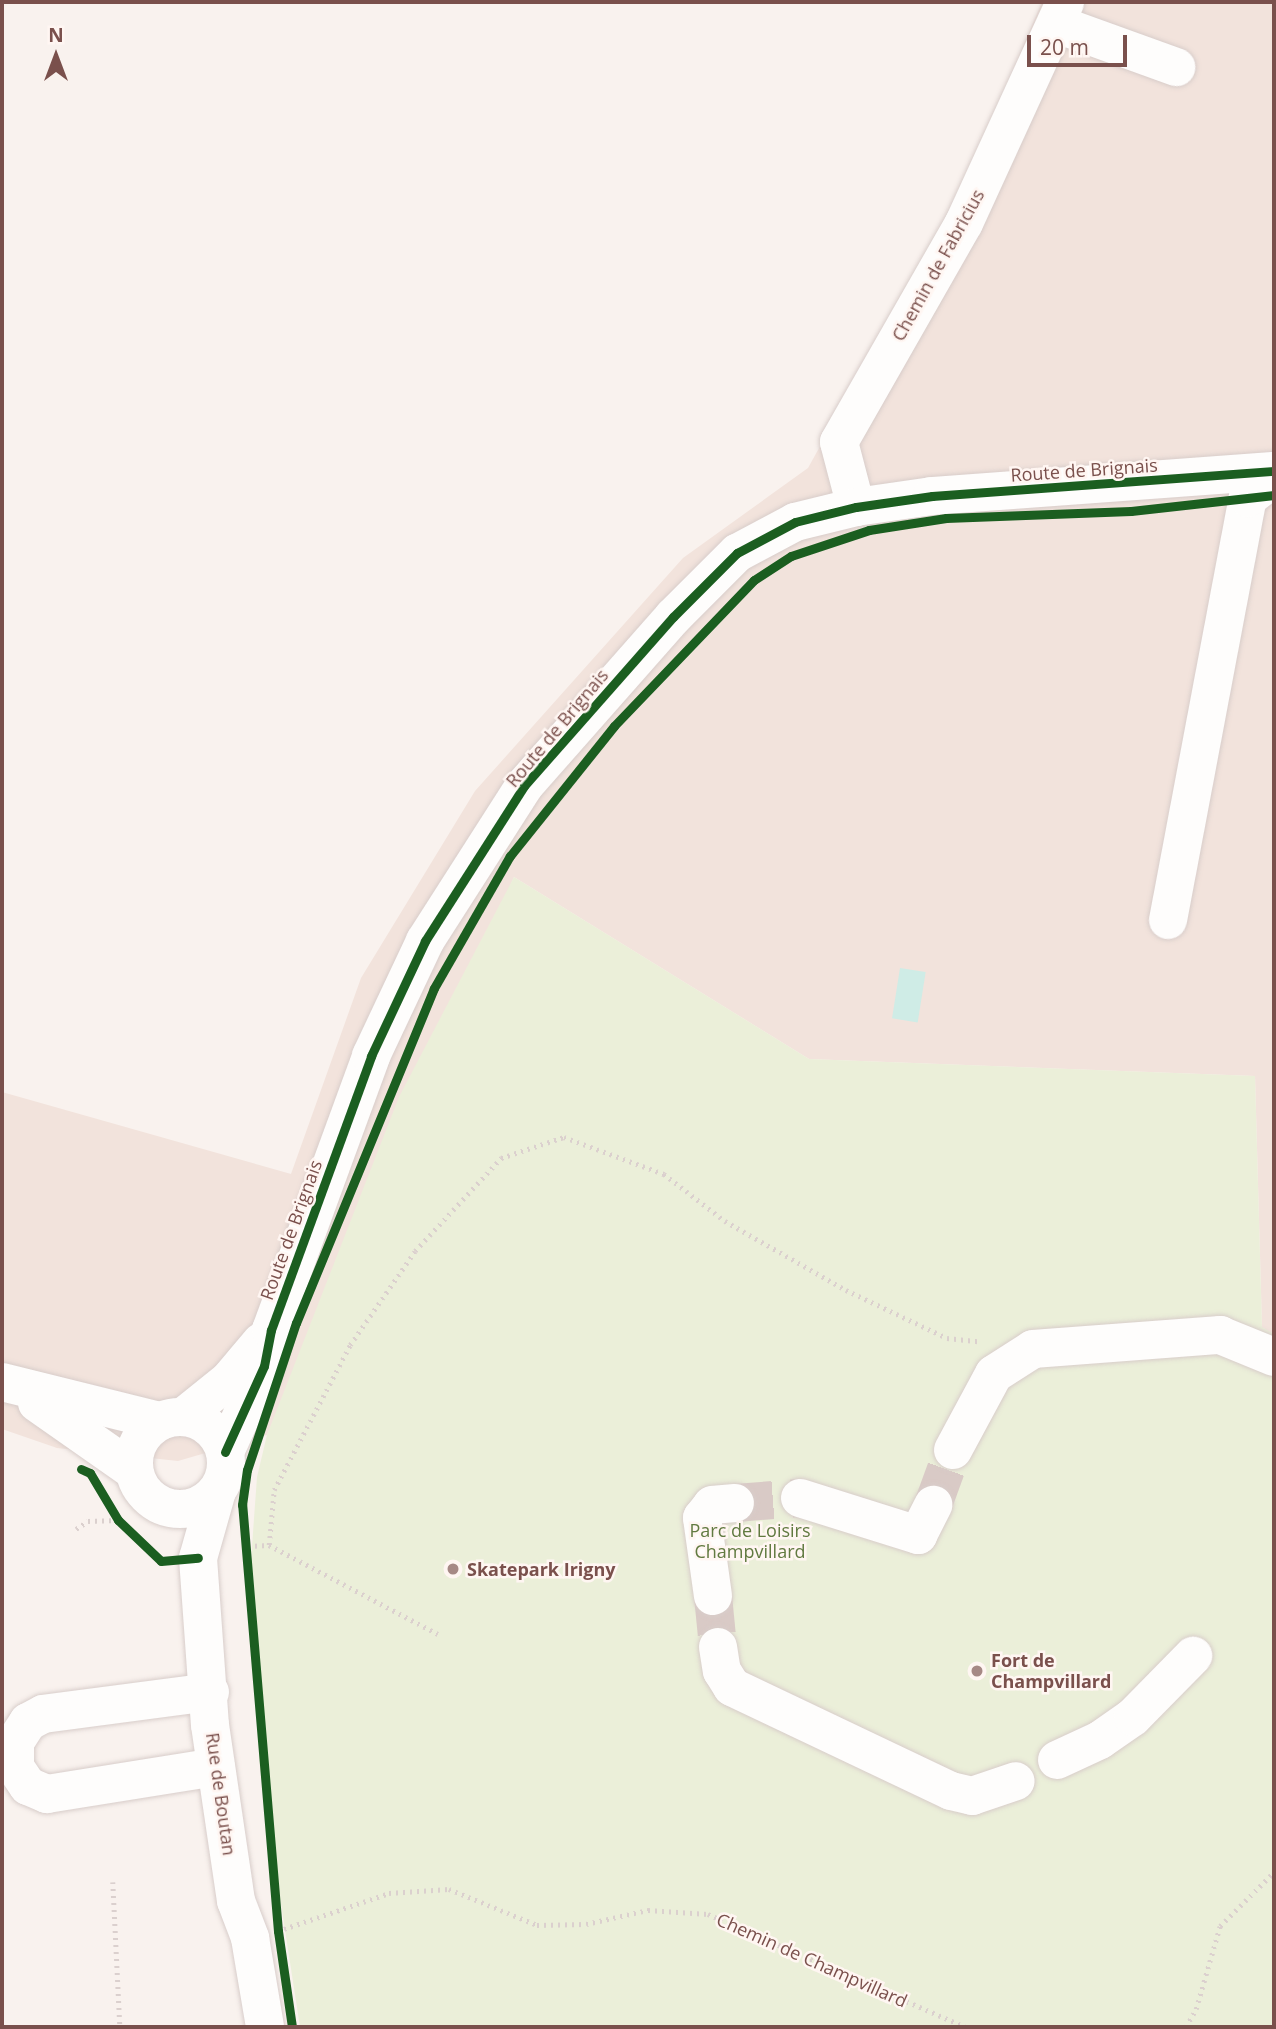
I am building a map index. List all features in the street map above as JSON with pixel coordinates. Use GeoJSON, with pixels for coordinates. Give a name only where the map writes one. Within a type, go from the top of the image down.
{"type":"FeatureCollection","features":[{"type":"Feature","properties":{"kind":"street","name":"Chemin de Fabricius"},"geometry":{"type":"LineString","coordinates":[[856,507],[839,442],[964,223],[1061,13],[1176,67]]}},
{"type":"Feature","properties":{"kind":"street","name":"Route de Brignais"},"geometry":{"type":"LineString","coordinates":[[225,1452],[264,1366],[271,1330],[371,1056],[425,941],[524,786],[673,617],[737,553],[794,522],[856,507],[932,496],[1274,471]]}},
{"type":"Feature","properties":{"kind":"street"},"geometry":{"type":"LineString","coordinates":[[1168,920],[1248,498],[1274,478]]}},
{"type":"Feature","properties":{"kind":"street","name":"Route de Brignais"},"geometry":{"type":"LineString","coordinates":[[171,1419],[229,1380],[271,1330]]}},
{"type":"Feature","properties":{"kind":"street"},"geometry":{"type":"LineString","coordinates":[[953,1450],[978,1397],[994,1374],[1033,1349],[1220,1335],[1274,1357]]}},
{"type":"Feature","properties":{"kind":"street"},"geometry":{"type":"LineString","coordinates":[[2,1383],[171,1419],[199,1420],[216,1434],[225,1452],[226,1466],[217,1491],[197,1506],[164,1506],[150,1498],[134,1471],[57,1415],[2,1383]]}},
{"type":"Feature","properties":{"kind":"street"},"geometry":{"type":"LineString","coordinates":[[134,1471],[139,1442],[171,1419]]}},
{"type":"Feature","properties":{"kind":"street","name":"Rue de Boutan"},"geometry":{"type":"LineString","coordinates":[[217,1491],[198,1558],[216,1767],[236,1901],[250,1938],[265,2027]]}},
{"type":"Feature","properties":{"kind":"street"},"geometry":{"type":"LineString","coordinates":[[800,1498],[918,1535],[933,1505]]}},
{"type":"Feature","properties":{"kind":"street"},"geometry":{"type":"LineString","coordinates":[[713,1596],[702,1518],[712,1506],[735,1503]]}},
{"type":"Feature","properties":{"kind":"street","name":"Rue de Boutan"},"geometry":{"type":"LineString","coordinates":[[164,1506],[198,1558]]}},
{"type":"Feature","properties":{"kind":"street"},"geometry":{"type":"LineString","coordinates":[[718,1647],[722,1671],[732,1687],[951,1791],[972,1796],[1016,1781]]}},
{"type":"Feature","properties":{"kind":"street"},"geometry":{"type":"LineString","coordinates":[[1057,1760],[1100,1740],[1133,1717],[1193,1656]]}},
{"type":"Feature","properties":{"kind":"street"},"geometry":{"type":"LineString","coordinates":[[210,1692],[43,1714],[27,1722],[15,1742],[15,1767],[27,1786],[47,1794],[216,1767]]}},
{"type":"Feature","properties":{"kind":"path"},"geometry":{"type":"LineString","coordinates":[[269,1545],[274,1490],[350,1345],[415,1251],[501,1158],[564,1137],[664,1174],[725,1222],[846,1290],[947,1338],[1033,1349]]}},
{"type":"Feature","properties":{"kind":"path"},"geometry":{"type":"LineString","coordinates":[[76,1529],[89,1521],[118,1520]]}},
{"type":"Feature","properties":{"kind":"path"},"geometry":{"type":"LineString","coordinates":[[248,1546],[269,1545],[438,1634]]}},
{"type":"Feature","properties":{"kind":"path"},"geometry":{"type":"LineString","coordinates":[[1186,2027],[1196,2009],[1220,1926],[1274,1872]]}},
{"type":"Feature","properties":{"kind":"path"},"geometry":{"type":"LineString","coordinates":[[113,1882],[120,2027]]}},
{"type":"Feature","properties":{"kind":"shaded area"},"geometry":{"type":"Polygon","coordinates":[[[1042,2],[1274,2],[1274,1334],[1262,1328],[1255,1076],[809,1059],[514,877],[267,1435],[178,1461],[57,1448],[2,1429],[2,1092],[291,1174],[361,978],[475,791],[683,558],[808,468],[959,196],[1042,2]]]}},
{"type":"Feature","properties":{"kind":"green space","name":"Parc de Loisirs Champvillard"},"geometry":{"type":"Polygon","coordinates":[[[514,877],[809,1059],[1255,1076],[1262,1327],[1274,1334],[1274,2027],[300,2027],[260,1768],[250,1574],[257,1477],[267,1435],[399,1097],[514,877]]]}},
{"type":"Feature","properties":{"kind":"water"},"geometry":{"type":"Polygon","coordinates":[[[900,968],[926,972],[918,1022],[892,1018],[900,968]]]}},
{"type":"Feature","properties":{"kind":"tunnel"},"geometry":{"type":"LineString","coordinates":[[933,1505],[953,1450]]}},
{"type":"Feature","properties":{"kind":"tunnel"},"geometry":{"type":"LineString","coordinates":[[735,1503],[800,1498]]}},
{"type":"Feature","properties":{"kind":"tunnel"},"geometry":{"type":"LineString","coordinates":[[713,1596],[718,1647]]}},
{"type":"Feature","properties":{"kind":"cycle path"},"geometry":{"type":"LineString","coordinates":[[225,1452],[264,1366],[271,1330],[371,1056],[425,941],[524,786],[673,617],[737,553],[795,522],[856,507],[932,496],[1274,471]]}},
{"type":"Feature","properties":{"kind":"cycle path"},"geometry":{"type":"LineString","coordinates":[[292,2027],[278,1931],[242,1505],[247,1470],[296,1323],[434,988],[510,856],[614,726],[754,580],[791,556],[869,530],[946,518],[1131,511],[1274,495]]}},
{"type":"Feature","properties":{"kind":"cycle path"},"geometry":{"type":"LineString","coordinates":[[81,1469],[90,1473],[118,1520],[161,1561],[198,1558]]}},
{"type":"Feature","properties":{"kind":"place","name":"Skatepark Irigny"},"geometry":{"type":"Point","coordinates":[453,1569]}},
{"type":"Feature","properties":{"kind":"place","name":"Fort de Champvillard"},"geometry":{"type":"Point","coordinates":[977,1671]}}]}
